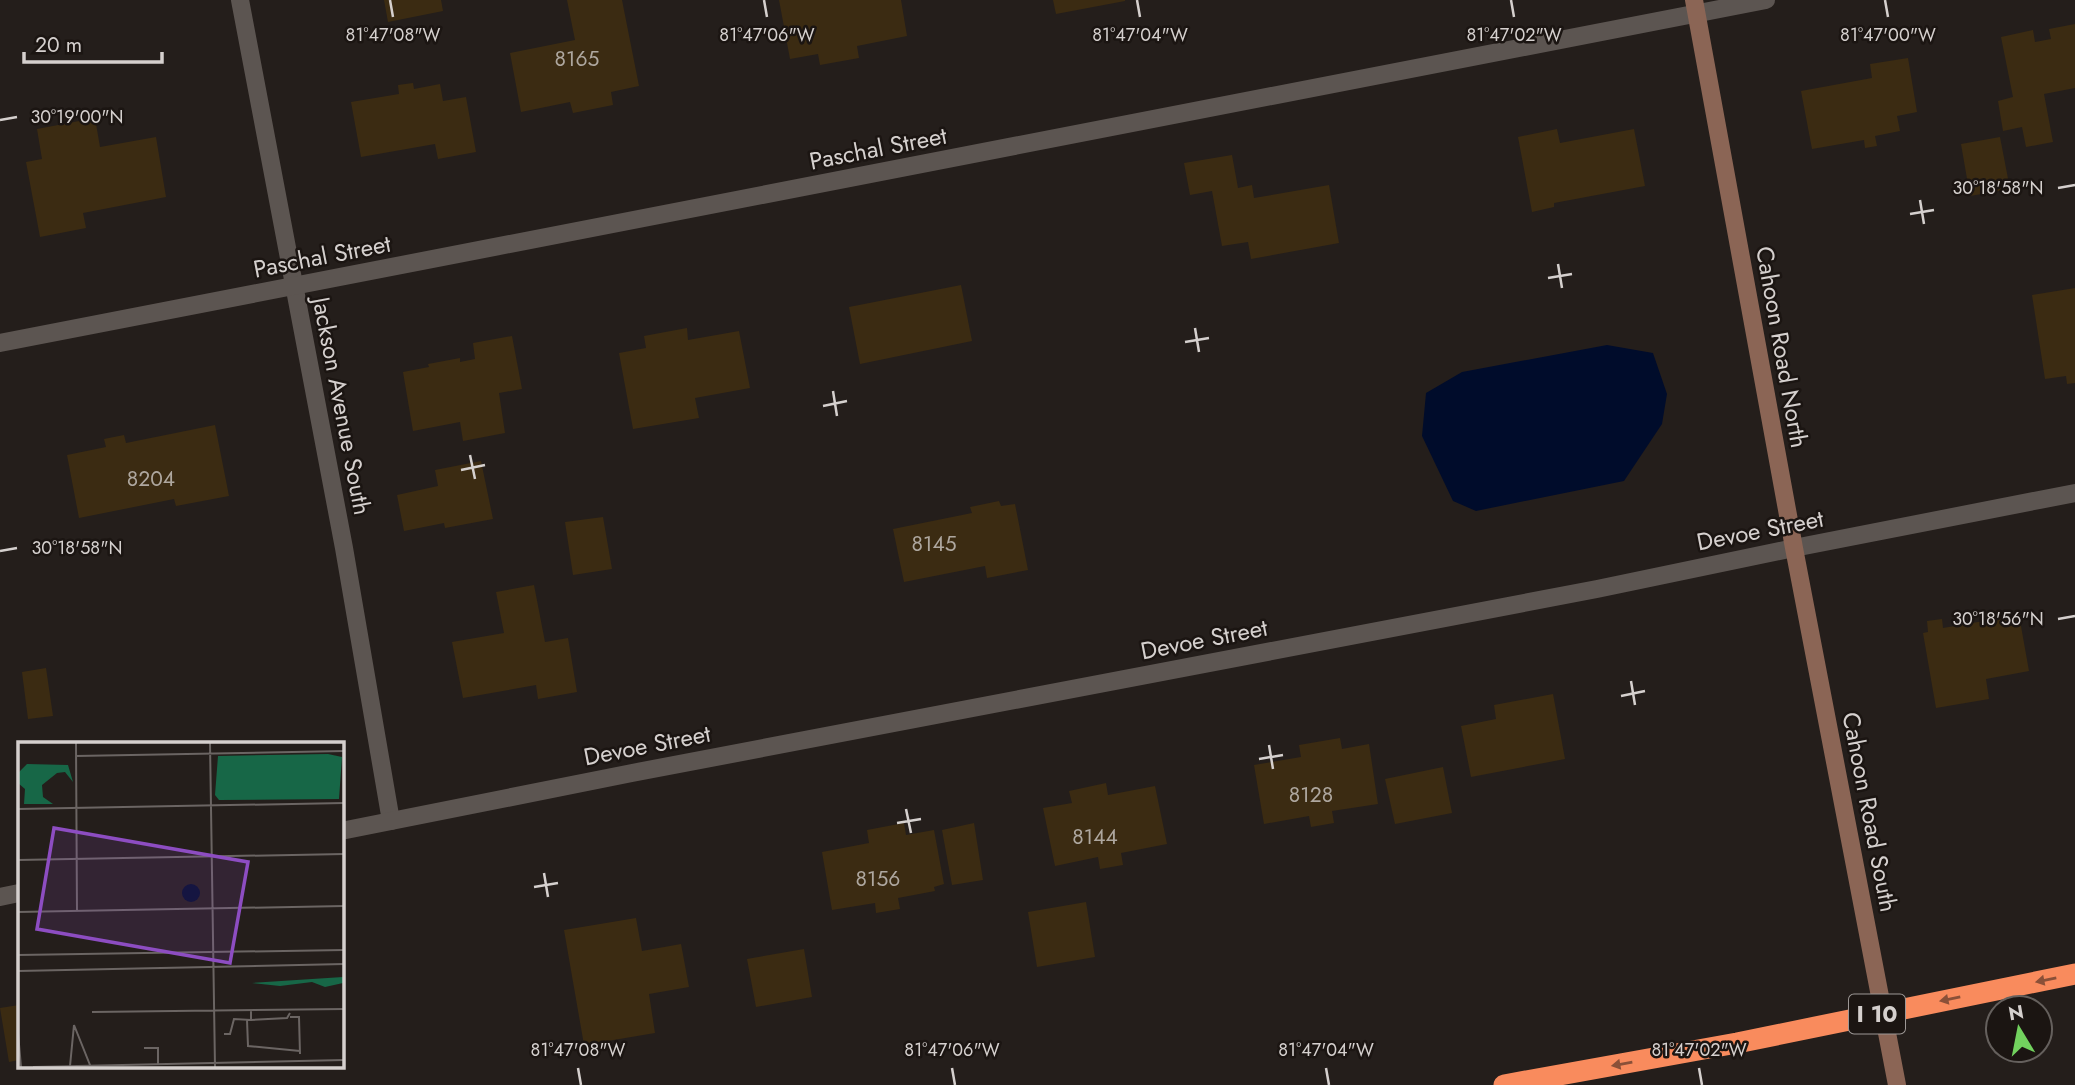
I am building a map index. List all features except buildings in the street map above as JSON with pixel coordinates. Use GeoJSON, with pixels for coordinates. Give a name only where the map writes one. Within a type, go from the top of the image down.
{"type":"FeatureCollection","features":[{"type":"Feature","properties":{"kind":"highway","name":"I 10"},"geometry":{"type":"LineString","coordinates":[[1504,1085],[1737,1043],[2075,974]]}},
{"type":"Feature","properties":{"kind":"main road","name":"Cahoon Road North"},"geometry":{"type":"LineString","coordinates":[[1695,7],[1794,548]]}},
{"type":"Feature","properties":{"kind":"main road","name":"Cahoon Road South"},"geometry":{"type":"LineString","coordinates":[[1794,548],[1897,1085]]}},
{"type":"Feature","properties":{"kind":"street","name":"Jackson Avenue South"},"geometry":{"type":"LineString","coordinates":[[240,0],[344,548],[391,821]]}},
{"type":"Feature","properties":{"kind":"street","name":"Paschal Street"},"geometry":{"type":"LineString","coordinates":[[0,343],[1695,7],[1766,0]]}},
{"type":"Feature","properties":{"kind":"street","name":"Devoe Street"},"geometry":{"type":"LineString","coordinates":[[343,831],[1597,589],[2075,493]]}},
{"type":"Feature","properties":{"kind":"street"},"geometry":{"type":"LineString","coordinates":[[0,897],[18,893]]}},
{"type":"Feature","properties":{"kind":"water"},"geometry":{"type":"Polygon","coordinates":[[[1607,345],[1653,353],[1667,394],[1662,424],[1624,481],[1476,511],[1453,501],[1422,436],[1426,393],[1462,372],[1607,345]]]}}]}
